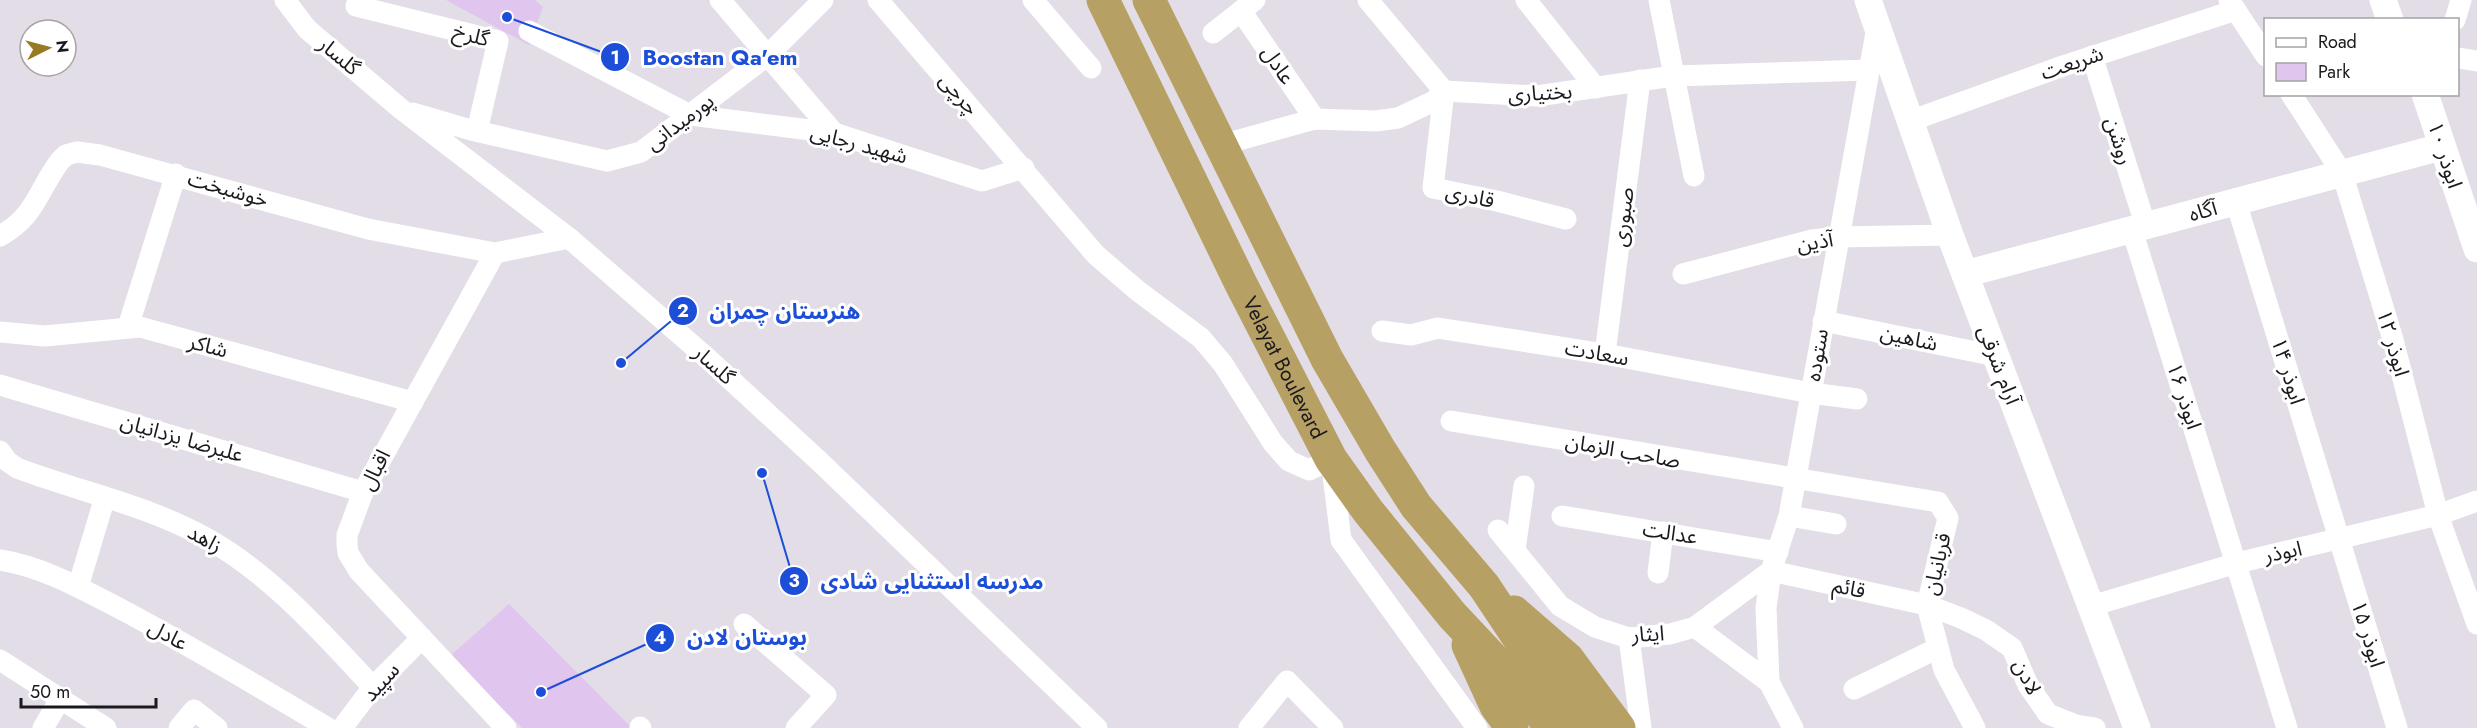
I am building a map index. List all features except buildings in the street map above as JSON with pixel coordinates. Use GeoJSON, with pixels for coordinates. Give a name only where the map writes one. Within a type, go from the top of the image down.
{"type":"FeatureCollection","features":[{"type":"Feature","properties":{"kind":"highway","name":"Velayat Boulevard"},"geometry":{"type":"LineString","coordinates":[[1103,0],[1240,284],[1331,459],[1368,511],[1452,615],[1536,687]]}},
{"type":"Feature","properties":{"kind":"highway","name":"Velayat Boulevard"},"geometry":{"type":"LineString","coordinates":[[1149,0],[1327,359],[1416,506],[1484,586],[1536,687]]}},
{"type":"Feature","properties":{"kind":"highway"},"geometry":{"type":"LineString","coordinates":[[1484,586],[1568,659],[1619,728]]}},
{"type":"Feature","properties":{"kind":"highway"},"geometry":{"type":"LineString","coordinates":[[1452,615],[1496,706],[1512,728]]}},
{"type":"Feature","properties":{"kind":"highway"},"geometry":{"type":"LineString","coordinates":[[1536,687],[1551,728]]}},
{"type":"Feature","properties":{"kind":"highway"},"geometry":{"type":"LineString","coordinates":[[1536,687],[1582,728]]}},
{"type":"Feature","properties":{"kind":"street","name":"گلسار"},"geometry":{"type":"LineString","coordinates":[[285,0],[307,29],[401,110],[569,238],[706,357],[810,453],[1074,718],[1097,728]]}},
{"type":"Feature","properties":{"kind":"street"},"geometry":{"type":"LineString","coordinates":[[720,0],[834,133]]}},
{"type":"Feature","properties":{"kind":"street","name":"پورمیدانی"},"geometry":{"type":"LineString","coordinates":[[401,110],[477,131],[607,161],[641,152],[768,55],[823,0]]}},
{"type":"Feature","properties":{"kind":"street","name":"چرچی"},"geometry":{"type":"LineString","coordinates":[[878,0],[1041,187],[1096,255],[1138,291],[1201,338],[1223,364],[1273,443],[1289,461],[1309,470],[1331,459]]}},
{"type":"Feature","properties":{"kind":"street"},"geometry":{"type":"LineString","coordinates":[[1033,0],[1091,69]]}},
{"type":"Feature","properties":{"kind":"street"},"geometry":{"type":"LineString","coordinates":[[1221,144],[1315,119],[1376,121],[1398,118],[1434,101],[1444,91],[1368,0]]}},
{"type":"Feature","properties":{"kind":"street"},"geometry":{"type":"LineString","coordinates":[[1526,0],[1596,88]]}},
{"type":"Feature","properties":{"kind":"street"},"geometry":{"type":"LineString","coordinates":[[1659,0],[1694,176]]}},
{"type":"Feature","properties":{"kind":"street","name":"آرام شرقی"},"geometry":{"type":"LineString","coordinates":[[1868,0],[1950,235],[2137,728]]}},
{"type":"Feature","properties":{"kind":"street"},"geometry":{"type":"LineString","coordinates":[[2383,0],[2389,18]]}},
{"type":"Feature","properties":{"kind":"street"},"geometry":{"type":"LineString","coordinates":[[2456,18],[2460,0]]}},
{"type":"Feature","properties":{"kind":"street"},"geometry":{"type":"LineString","coordinates":[[1213,33],[1248,5]]}},
{"type":"Feature","properties":{"kind":"street","name":"عادل"},"geometry":{"type":"LineString","coordinates":[[1248,5],[1315,119]]}},
{"type":"Feature","properties":{"kind":"street"},"geometry":{"type":"LineString","coordinates":[[2233,5],[2264,54]]}},
{"type":"Feature","properties":{"kind":"street","name":"شریعت"},"geometry":{"type":"LineString","coordinates":[[1910,121],[2233,5]]}},
{"type":"Feature","properties":{"kind":"street","name":"گلرخ"},"geometry":{"type":"LineString","coordinates":[[356,6],[498,41],[477,131]]}},
{"type":"Feature","properties":{"kind":"street","name":"ستوده"},"geometry":{"type":"LineString","coordinates":[[1769,682],[1766,608],[1775,561],[1789,516],[1796,480],[1877,27]]}},
{"type":"Feature","properties":{"kind":"street"},"geometry":{"type":"LineString","coordinates":[[529,31],[690,115]]}},
{"type":"Feature","properties":{"kind":"street","name":"روشن"},"geometry":{"type":"LineString","coordinates":[[2092,56],[2139,228]]}},
{"type":"Feature","properties":{"kind":"street"},"geometry":{"type":"LineString","coordinates":[[2459,58],[2477,61]]}},
{"type":"Feature","properties":{"kind":"street","name":"بختیاری"},"geometry":{"type":"LineString","coordinates":[[1444,91],[1537,96],[1673,76],[1869,70]]}},
{"type":"Feature","properties":{"kind":"street","name":"صبوری"},"geometry":{"type":"LineString","coordinates":[[1605,354],[1640,80]]}},
{"type":"Feature","properties":{"kind":"street","name":"قادری"},"geometry":{"type":"LineString","coordinates":[[1444,91],[1433,188],[1497,201],[1566,219]]}},
{"type":"Feature","properties":{"kind":"street","name":"ابوذر ۱۲"},"geometry":{"type":"LineString","coordinates":[[2292,96],[2342,173],[2392,336],[2438,515],[2477,624]]}},
{"type":"Feature","properties":{"kind":"street","name":"ابوذر ۱۰"},"geometry":{"type":"LineString","coordinates":[[2426,96],[2477,249]]}},
{"type":"Feature","properties":{"kind":"street","name":"شهید رجایی"},"geometry":{"type":"LineString","coordinates":[[690,115],[834,133],[982,181],[1024,168]]}},
{"type":"Feature","properties":{"kind":"street","name":"آگاه"},"geometry":{"type":"LineString","coordinates":[[1965,274],[2441,147]]}},
{"type":"Feature","properties":{"kind":"street","name":"خوشبخت"},"geometry":{"type":"LineString","coordinates":[[0,236],[12,229],[32,209],[52,170],[66,155],[86,152],[176,174],[368,229],[495,252]]}},
{"type":"Feature","properties":{"kind":"street"},"geometry":{"type":"LineString","coordinates":[[128,327],[176,174]]}},
{"type":"Feature","properties":{"kind":"street","name":"ابوذر ۱۴"},"geometry":{"type":"LineString","coordinates":[[2236,202],[2339,540]]}},
{"type":"Feature","properties":{"kind":"street","name":"ابوذر ۱۶"},"geometry":{"type":"LineString","coordinates":[[2139,228],[2237,562]]}},
{"type":"Feature","properties":{"kind":"street","name":"آذین"},"geometry":{"type":"LineString","coordinates":[[1683,274],[1793,245],[1838,237],[1950,235]]}},
{"type":"Feature","properties":{"kind":"street"},"geometry":{"type":"LineString","coordinates":[[495,252],[569,238]]}},
{"type":"Feature","properties":{"kind":"street","name":"اقبال"},"geometry":{"type":"LineString","coordinates":[[495,252],[363,492],[347,535],[348,554],[359,571],[506,728]]}},
{"type":"Feature","properties":{"kind":"street","name":"شاهین"},"geometry":{"type":"LineString","coordinates":[[1823,321],[1996,356]]}},
{"type":"Feature","properties":{"kind":"street","name":"شاکر"},"geometry":{"type":"LineString","coordinates":[[0,332],[45,336],[140,327],[413,402]]}},
{"type":"Feature","properties":{"kind":"street","name":"سعادت"},"geometry":{"type":"LineString","coordinates":[[1382,331],[1411,334],[1438,328],[1605,354],[1811,393],[1857,399]]}},
{"type":"Feature","properties":{"kind":"street","name":"علیرضا یزدانیان"},"geometry":{"type":"LineString","coordinates":[[0,386],[363,492]]}},
{"type":"Feature","properties":{"kind":"street","name":"صاحب الزمان"},"geometry":{"type":"LineString","coordinates":[[1451,421],[1796,480]]}},
{"type":"Feature","properties":{"kind":"street","name":"زاهد"},"geometry":{"type":"LineString","coordinates":[[0,451],[6,460],[17,468],[171,521],[224,548],[285,598],[373,687]]}},
{"type":"Feature","properties":{"kind":"street"},"geometry":{"type":"LineString","coordinates":[[1331,459],[1341,540],[1477,728]]}},
{"type":"Feature","properties":{"kind":"street","name":"قربانیان"},"geometry":{"type":"LineString","coordinates":[[1796,480],[1938,502],[1948,518],[1927,605],[1944,670],[1975,728]]}},
{"type":"Feature","properties":{"kind":"street"},"geometry":{"type":"LineString","coordinates":[[1515,550],[1524,486]]}},
{"type":"Feature","properties":{"kind":"street"},"geometry":{"type":"LineString","coordinates":[[78,586],[105,497]]}},
{"type":"Feature","properties":{"kind":"street","name":"ابوذر"},"geometry":{"type":"LineString","coordinates":[[2091,606],[2237,562],[2339,540],[2438,515],[2477,501]]}},
{"type":"Feature","properties":{"kind":"street","name":"عدالت"},"geometry":{"type":"LineString","coordinates":[[1562,516],[1663,532],[1775,561]]}},
{"type":"Feature","properties":{"kind":"street"},"geometry":{"type":"LineString","coordinates":[[1789,516],[1836,524]]}},
{"type":"Feature","properties":{"kind":"street","name":"ایثار"},"geometry":{"type":"LineString","coordinates":[[1498,530],[1560,606],[1595,627],[1629,638],[1670,634],[1695,627],[1769,682],[1793,728]]}},
{"type":"Feature","properties":{"kind":"street"},"geometry":{"type":"LineString","coordinates":[[1658,573],[1663,532]]}},
{"type":"Feature","properties":{"kind":"street","name":"ابوذر ۱۵"},"geometry":{"type":"LineString","coordinates":[[2339,540],[2397,728]]}},
{"type":"Feature","properties":{"kind":"street","name":"عادل"},"geometry":{"type":"LineString","coordinates":[[0,560],[14,562],[78,586],[186,644],[328,728]]}},
{"type":"Feature","properties":{"kind":"street"},"geometry":{"type":"LineString","coordinates":[[1695,627],[1775,561]]}},
{"type":"Feature","properties":{"kind":"street","name":"قائم"},"geometry":{"type":"LineString","coordinates":[[1775,561],[1927,605]]}},
{"type":"Feature","properties":{"kind":"street"},"geometry":{"type":"LineString","coordinates":[[2237,562],[2288,728]]}},
{"type":"Feature","properties":{"kind":"street","name":"لادن"},"geometry":{"type":"LineString","coordinates":[[1927,605],[1986,630],[2012,648],[2028,684],[2048,714],[2076,725],[2095,728]]}},
{"type":"Feature","properties":{"kind":"street"},"geometry":{"type":"LineString","coordinates":[[744,624],[826,695],[796,728]]}},
{"type":"Feature","properties":{"kind":"street","name":"سپید"},"geometry":{"type":"LineString","coordinates":[[342,728],[373,687],[422,638]]}},
{"type":"Feature","properties":{"kind":"street"},"geometry":{"type":"LineString","coordinates":[[1629,638],[1641,728]]}},
{"type":"Feature","properties":{"kind":"street"},"geometry":{"type":"LineString","coordinates":[[1854,689],[1938,648]]}},
{"type":"Feature","properties":{"kind":"street"},"geometry":{"type":"LineString","coordinates":[[2,666],[61,698],[106,728]]}},
{"type":"Feature","properties":{"kind":"street"},"geometry":{"type":"LineString","coordinates":[[1249,728],[1287,681],[1333,728]]}},
{"type":"Feature","properties":{"kind":"street"},"geometry":{"type":"LineString","coordinates":[[43,728],[61,698]]}},
{"type":"Feature","properties":{"kind":"street"},"geometry":{"type":"LineString","coordinates":[[179,728],[194,711],[217,728]]}},
{"type":"Feature","properties":{"kind":"green space"},"geometry":{"type":"Polygon","coordinates":[[[446,0],[535,0],[543,7],[529,45],[446,0]]]}},
{"type":"Feature","properties":{"kind":"green space"},"geometry":{"type":"Polygon","coordinates":[[[509,604],[632,728],[522,728],[450,656],[509,604]]]}},
{"type":"Feature","properties":{"kind":"place","name":"Boostan Qa'em"},"geometry":{"type":"Point","coordinates":[507,17]}},
{"type":"Feature","properties":{"kind":"place","name":"هنرستان چمران"},"geometry":{"type":"Point","coordinates":[621,363]}},
{"type":"Feature","properties":{"kind":"place","name":"مدرسه استثنایی شادی"},"geometry":{"type":"Point","coordinates":[762,473]}},
{"type":"Feature","properties":{"kind":"place","name":"بوستان لادن"},"geometry":{"type":"Point","coordinates":[541,692]}}]}
